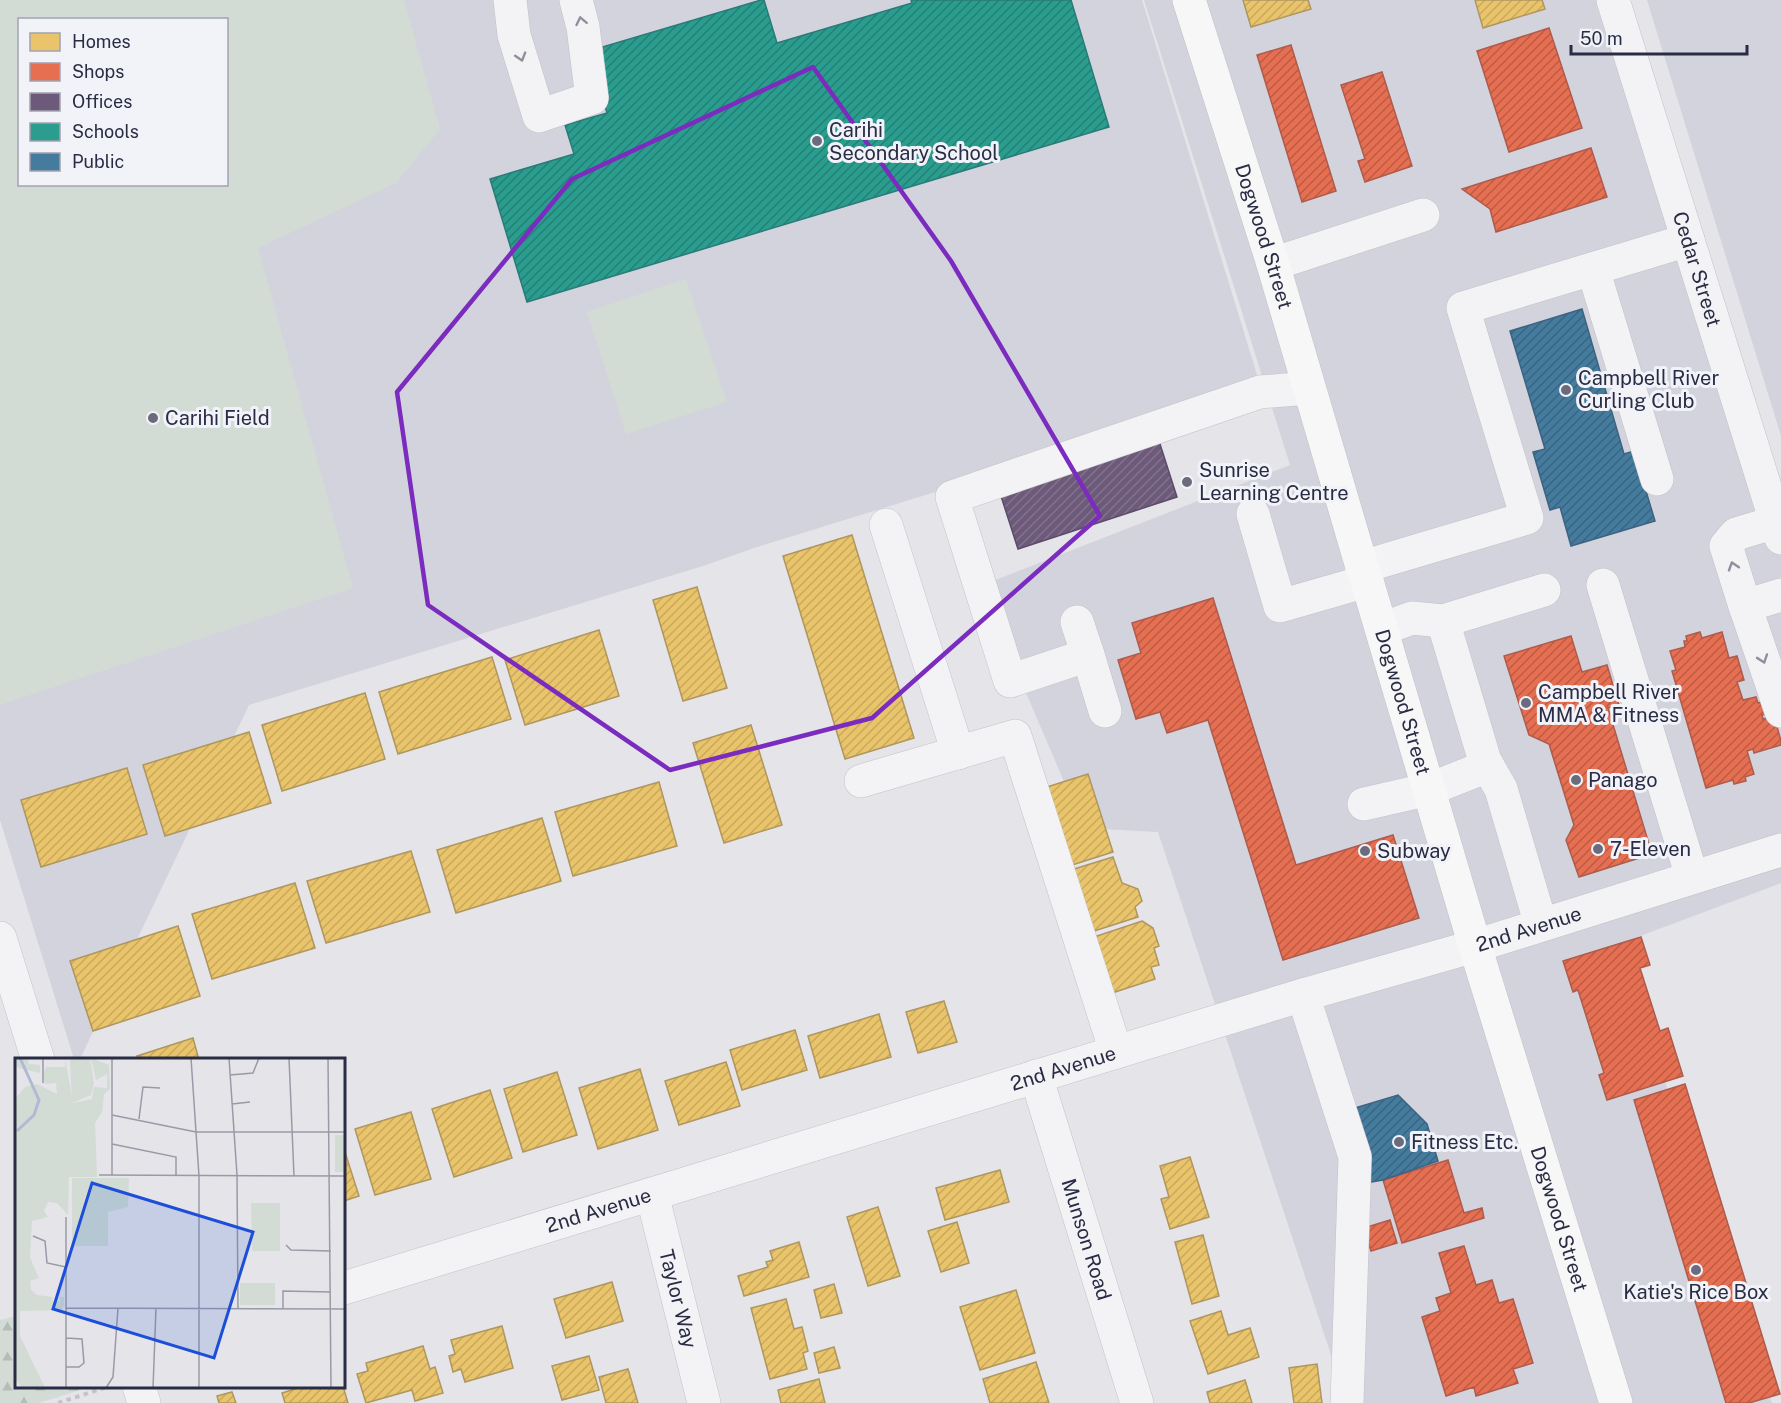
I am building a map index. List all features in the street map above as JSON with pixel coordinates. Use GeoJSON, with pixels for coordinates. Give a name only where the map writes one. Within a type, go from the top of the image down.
{"type":"FeatureCollection","features":[{"type":"Feature","properties":{"kind":"main road","name":"Dogwood Street"},"geometry":{"type":"LineString","coordinates":[[1189,0],[1273,264],[1475,946],[1616,1403]]}},
{"type":"Feature","properties":{"kind":"street"},"geometry":{"type":"LineString","coordinates":[[510,0],[514,35],[539,116],[592,99],[583,27],[576,0]]}},
{"type":"Feature","properties":{"kind":"street","name":"Cedar Street"},"geometry":{"type":"LineString","coordinates":[[1613,0],[1778,530]]}},
{"type":"Feature","properties":{"kind":"street"},"geometry":{"type":"LineString","coordinates":[[1273,264],[1423,215]]}},
{"type":"Feature","properties":{"kind":"street"},"geometry":{"type":"LineString","coordinates":[[1253,514],[1280,606],[1527,518],[1463,308],[1688,240]]}},
{"type":"Feature","properties":{"kind":"street"},"geometry":{"type":"LineString","coordinates":[[1593,269],[1657,479]]}},
{"type":"Feature","properties":{"kind":"street"},"geometry":{"type":"LineString","coordinates":[[1088,655],[1010,681],[952,497],[1260,392],[1309,388]]}},
{"type":"Feature","properties":{"kind":"street"},"geometry":{"type":"LineString","coordinates":[[886,525],[958,753]]}},
{"type":"Feature","properties":{"kind":"street"},"geometry":{"type":"LineString","coordinates":[[1778,530],[1736,534],[1726,546],[1781,711]]}},
{"type":"Feature","properties":{"kind":"street"},"geometry":{"type":"LineString","coordinates":[[1604,585],[1692,877]]}},
{"type":"Feature","properties":{"kind":"street"},"geometry":{"type":"LineString","coordinates":[[1382,629],[1412,618],[1443,621],[1544,590]]}},
{"type":"Feature","properties":{"kind":"street"},"geometry":{"type":"LineString","coordinates":[[1745,606],[1781,595]]}},
{"type":"Feature","properties":{"kind":"street"},"geometry":{"type":"LineString","coordinates":[[1443,621],[1485,761],[1501,789],[1541,925]]}},
{"type":"Feature","properties":{"kind":"street"},"geometry":{"type":"LineString","coordinates":[[1077,622],[1105,711]]}},
{"type":"Feature","properties":{"kind":"street"},"geometry":{"type":"LineString","coordinates":[[861,781],[1016,736],[1116,1052]]}},
{"type":"Feature","properties":{"kind":"street"},"geometry":{"type":"LineString","coordinates":[[1364,804],[1430,789],[1488,766]]}},
{"type":"Feature","properties":{"kind":"street","name":"2nd Avenue"},"geometry":{"type":"LineString","coordinates":[[345,1288],[1303,995],[1475,946],[1781,850]]}},
{"type":"Feature","properties":{"kind":"street"},"geometry":{"type":"LineString","coordinates":[[0,938],[38,1058]]}},
{"type":"Feature","properties":{"kind":"street"},"geometry":{"type":"LineString","coordinates":[[1303,995],[1355,1157],[1347,1403]]}},
{"type":"Feature","properties":{"kind":"street","name":"Munson Road"},"geometry":{"type":"LineString","coordinates":[[1036,1076],[1137,1403]]}},
{"type":"Feature","properties":{"kind":"street","name":"Taylor Way"},"geometry":{"type":"LineString","coordinates":[[652,1194],[704,1403]]}},
{"type":"Feature","properties":{"kind":"street"},"geometry":{"type":"LineString","coordinates":[[140,1388],[144,1403]]}},
{"type":"Feature","properties":{"kind":"path"},"geometry":{"type":"LineString","coordinates":[[58,1403],[104,1388]]}},
{"type":"Feature","properties":{"kind":"highlighted area"},"geometry":{"type":"Polygon","coordinates":[[[813,67],[951,261],[1100,516],[872,718],[670,770],[428,605],[397,392],[572,179],[813,67]]]}},
{"type":"Feature","properties":{"kind":"shaded area","name":"Carihi Secondary School"},"geometry":{"type":"Polygon","coordinates":[[[0,0],[1142,0],[1262,391],[249,705],[80,1058],[74,1058],[0,820],[0,0]]]}},
{"type":"Feature","properties":{"kind":"shaded area"},"geometry":{"type":"Polygon","coordinates":[[[1144,0],[1601,0],[1781,484],[1781,883],[1619,944],[1772,1403],[1347,1403],[1158,832],[1084,828],[980,586],[1290,465],[1144,0]]]}},
{"type":"Feature","properties":{"kind":"shaded area"},"geometry":{"type":"Polygon","coordinates":[[[1647,0],[1781,0],[1781,436],[1647,0]]]}},
{"type":"Feature","properties":{"kind":"green space","name":"Carihi Field"},"geometry":{"type":"Polygon","coordinates":[[[0,0],[404,0],[440,129],[396,183],[258,248],[353,588],[0,705],[0,0]]]}},
{"type":"Feature","properties":{"kind":"green space"},"geometry":{"type":"Polygon","coordinates":[[[686,279],[727,402],[626,434],[587,312],[686,279]]]}},
{"type":"Feature","properties":{"kind":"green space"},"geometry":{"type":"Polygon","coordinates":[[[15,1316],[15,1388],[87,1388],[39,1403],[0,1403],[0,1320],[15,1316]]]}},
{"type":"Feature","properties":{"kind":"building: Homes"},"geometry":{"type":"Polygon","coordinates":[[[1243,0],[1308,0],[1311,9],[1251,27],[1243,0]]]}},
{"type":"Feature","properties":{"kind":"building: Homes"},"geometry":{"type":"Polygon","coordinates":[[[1475,0],[1542,0],[1545,9],[1483,28],[1475,0]]]}},
{"type":"Feature","properties":{"kind":"building: Homes"},"geometry":{"type":"Polygon","coordinates":[[[852,535],[914,738],[845,759],[783,556],[852,535]]]}},
{"type":"Feature","properties":{"kind":"building: Homes"},"geometry":{"type":"Polygon","coordinates":[[[697,587],[727,688],[683,701],[653,600],[697,587]]]}},
{"type":"Feature","properties":{"kind":"building: Homes"},"geometry":{"type":"Polygon","coordinates":[[[599,630],[619,696],[525,725],[505,660],[599,630]]]}},
{"type":"Feature","properties":{"kind":"building: Homes"},"geometry":{"type":"Polygon","coordinates":[[[492,657],[511,719],[398,754],[379,692],[492,657]]]}},
{"type":"Feature","properties":{"kind":"building: Homes"},"geometry":{"type":"Polygon","coordinates":[[[365,693],[385,759],[282,791],[262,725],[365,693]]]}},
{"type":"Feature","properties":{"kind":"building: Homes"},"geometry":{"type":"Polygon","coordinates":[[[751,725],[782,825],[724,843],[693,743],[751,725]]]}},
{"type":"Feature","properties":{"kind":"building: Homes"},"geometry":{"type":"Polygon","coordinates":[[[249,732],[271,803],[165,836],[143,765],[249,732]]]}},
{"type":"Feature","properties":{"kind":"building: Homes"},"geometry":{"type":"Polygon","coordinates":[[[127,768],[147,834],[41,867],[21,800],[127,768]]]}},
{"type":"Feature","properties":{"kind":"building: Homes"},"geometry":{"type":"Polygon","coordinates":[[[1088,774],[1113,852],[1072,865],[1047,787],[1088,774]]]}},
{"type":"Feature","properties":{"kind":"building: Homes"},"geometry":{"type":"Polygon","coordinates":[[[659,782],[677,846],[573,876],[555,812],[659,782]]]}},
{"type":"Feature","properties":{"kind":"building: Homes"},"geometry":{"type":"Polygon","coordinates":[[[542,818],[561,881],[456,913],[437,850],[542,818]]]}},
{"type":"Feature","properties":{"kind":"building: Homes"},"geometry":{"type":"Polygon","coordinates":[[[411,851],[430,912],[326,943],[307,881],[411,851]]]}},
{"type":"Feature","properties":{"kind":"building: Homes"},"geometry":{"type":"Polygon","coordinates":[[[1113,857],[1122,883],[1138,889],[1142,901],[1135,907],[1138,917],[1094,931],[1074,869],[1113,857]]]}},
{"type":"Feature","properties":{"kind":"building: Homes"},"geometry":{"type":"Polygon","coordinates":[[[295,883],[315,948],[212,979],[192,914],[295,883]]]}},
{"type":"Feature","properties":{"kind":"building: Homes"},"geometry":{"type":"Polygon","coordinates":[[[1142,921],[1153,928],[1159,946],[1154,948],[1159,965],[1151,967],[1155,979],[1112,993],[1094,937],[1142,921]]]}},
{"type":"Feature","properties":{"kind":"building: Homes"},"geometry":{"type":"Polygon","coordinates":[[[178,926],[200,996],[93,1031],[70,961],[178,926]]]}},
{"type":"Feature","properties":{"kind":"building: Homes"},"geometry":{"type":"Polygon","coordinates":[[[944,1001],[957,1042],[918,1053],[906,1012],[944,1001]]]}},
{"type":"Feature","properties":{"kind":"building: Homes"},"geometry":{"type":"Polygon","coordinates":[[[879,1014],[891,1057],[820,1078],[808,1036],[879,1014]]]}},
{"type":"Feature","properties":{"kind":"building: Homes"},"geometry":{"type":"Polygon","coordinates":[[[795,1030],[807,1070],[742,1090],[730,1050],[795,1030]]]}},
{"type":"Feature","properties":{"kind":"building: Homes"},"geometry":{"type":"Polygon","coordinates":[[[193,1038],[198,1058],[138,1058],[137,1056],[193,1038]]]}},
{"type":"Feature","properties":{"kind":"building: Homes"},"geometry":{"type":"Polygon","coordinates":[[[726,1062],[740,1106],[679,1125],[665,1081],[726,1062]]]}},
{"type":"Feature","properties":{"kind":"building: Homes"},"geometry":{"type":"Polygon","coordinates":[[[640,1069],[658,1130],[598,1149],[579,1088],[640,1069]]]}},
{"type":"Feature","properties":{"kind":"building: Homes"},"geometry":{"type":"Polygon","coordinates":[[[557,1072],[577,1135],[523,1152],[504,1089],[557,1072]]]}},
{"type":"Feature","properties":{"kind":"building: Homes"},"geometry":{"type":"Polygon","coordinates":[[[490,1090],[512,1158],[454,1177],[432,1109],[490,1090]]]}},
{"type":"Feature","properties":{"kind":"building: Homes"},"geometry":{"type":"Polygon","coordinates":[[[411,1112],[431,1179],[375,1195],[355,1129],[411,1112]]]}},
{"type":"Feature","properties":{"kind":"building: Homes"},"geometry":{"type":"Polygon","coordinates":[[[345,1152],[359,1196],[345,1201],[345,1152]]]}},
{"type":"Feature","properties":{"kind":"building: Homes"},"geometry":{"type":"Polygon","coordinates":[[[1190,1157],[1209,1217],[1170,1229],[1161,1199],[1169,1197],[1160,1166],[1190,1157]]]}},
{"type":"Feature","properties":{"kind":"building: Homes"},"geometry":{"type":"Polygon","coordinates":[[[1000,1170],[1009,1202],[945,1220],[936,1188],[1000,1170]]]}},
{"type":"Feature","properties":{"kind":"building: Homes"},"geometry":{"type":"Polygon","coordinates":[[[878,1207],[900,1276],[868,1286],[847,1217],[878,1207]]]}},
{"type":"Feature","properties":{"kind":"building: Homes"},"geometry":{"type":"Polygon","coordinates":[[[957,1222],[969,1263],[941,1272],[928,1231],[957,1222]]]}},
{"type":"Feature","properties":{"kind":"building: Homes"},"geometry":{"type":"Polygon","coordinates":[[[1203,1235],[1219,1296],[1192,1304],[1175,1242],[1203,1235]]]}},
{"type":"Feature","properties":{"kind":"building: Homes"},"geometry":{"type":"Polygon","coordinates":[[[799,1242],[809,1277],[744,1296],[738,1276],[768,1267],[766,1262],[773,1260],[770,1251],[799,1242]]]}},
{"type":"Feature","properties":{"kind":"building: Homes"},"geometry":{"type":"Polygon","coordinates":[[[612,1282],[623,1321],[566,1338],[554,1299],[612,1282]]]}},
{"type":"Feature","properties":{"kind":"building: Homes"},"geometry":{"type":"Polygon","coordinates":[[[834,1284],[842,1313],[821,1318],[814,1290],[834,1284]]]}},
{"type":"Feature","properties":{"kind":"building: Homes"},"geometry":{"type":"Polygon","coordinates":[[[1016,1290],[1035,1353],[980,1370],[960,1307],[1016,1290]]]}},
{"type":"Feature","properties":{"kind":"building: Homes"},"geometry":{"type":"Polygon","coordinates":[[[786,1299],[794,1329],[802,1327],[808,1351],[803,1353],[807,1369],[770,1379],[751,1308],[786,1299]]]}},
{"type":"Feature","properties":{"kind":"building: Homes"},"geometry":{"type":"Polygon","coordinates":[[[1221,1311],[1228,1335],[1250,1328],[1259,1357],[1208,1374],[1190,1321],[1221,1311]]]}},
{"type":"Feature","properties":{"kind":"building: Homes"},"geometry":{"type":"Polygon","coordinates":[[[502,1326],[513,1368],[465,1382],[461,1369],[453,1372],[449,1356],[455,1354],[451,1340],[502,1326]]]}},
{"type":"Feature","properties":{"kind":"building: Homes"},"geometry":{"type":"Polygon","coordinates":[[[423,1346],[430,1369],[435,1367],[443,1393],[415,1401],[412,1390],[366,1403],[357,1374],[368,1371],[366,1363],[423,1346]]]}},
{"type":"Feature","properties":{"kind":"building: Homes"},"geometry":{"type":"Polygon","coordinates":[[[834,1347],[840,1368],[819,1373],[814,1353],[834,1347]]]}},
{"type":"Feature","properties":{"kind":"building: Homes"},"geometry":{"type":"Polygon","coordinates":[[[589,1356],[599,1390],[562,1400],[552,1366],[589,1356]]]}},
{"type":"Feature","properties":{"kind":"building: Homes"},"geometry":{"type":"Polygon","coordinates":[[[1036,1362],[1049,1403],[990,1403],[983,1379],[1036,1362]]]}},
{"type":"Feature","properties":{"kind":"building: Homes"},"geometry":{"type":"Polygon","coordinates":[[[1317,1364],[1322,1403],[1294,1403],[1289,1368],[1317,1364]]]}},
{"type":"Feature","properties":{"kind":"building: Homes"},"geometry":{"type":"Polygon","coordinates":[[[628,1369],[638,1403],[606,1403],[599,1377],[628,1369]]]}},
{"type":"Feature","properties":{"kind":"building: Homes"},"geometry":{"type":"Polygon","coordinates":[[[819,1379],[825,1403],[781,1403],[778,1390],[819,1379]]]}},
{"type":"Feature","properties":{"kind":"building: Homes"},"geometry":{"type":"Polygon","coordinates":[[[1245,1380],[1252,1403],[1210,1403],[1207,1392],[1245,1380]]]}},
{"type":"Feature","properties":{"kind":"building: Homes"},"geometry":{"type":"Polygon","coordinates":[[[298,1388],[344,1388],[348,1403],[285,1403],[282,1393],[298,1388]]]}},
{"type":"Feature","properties":{"kind":"building: Homes"},"geometry":{"type":"Polygon","coordinates":[[[232,1392],[236,1403],[219,1403],[217,1396],[232,1392]]]}},
{"type":"Feature","properties":{"kind":"building: Shops"},"geometry":{"type":"Polygon","coordinates":[[[1549,28],[1582,128],[1509,152],[1477,51],[1549,28]]]}},
{"type":"Feature","properties":{"kind":"building: Shops"},"geometry":{"type":"Polygon","coordinates":[[[1291,45],[1336,191],[1302,202],[1257,55],[1291,45]]]}},
{"type":"Feature","properties":{"kind":"building: Shops"},"geometry":{"type":"Polygon","coordinates":[[[1382,72],[1412,166],[1365,182],[1358,161],[1365,159],[1341,85],[1382,72]]]}},
{"type":"Feature","properties":{"kind":"building: Shops"},"geometry":{"type":"Polygon","coordinates":[[[1591,148],[1607,197],[1496,232],[1490,209],[1462,189],[1591,148]]]}},
{"type":"Feature","properties":{"kind":"building: Shops"},"geometry":{"type":"Polygon","coordinates":[[[1213,598],[1296,865],[1393,835],[1419,918],[1283,960],[1208,720],[1167,733],[1160,712],[1136,719],[1118,660],[1141,653],[1132,623],[1213,598]]]}},
{"type":"Feature","properties":{"kind":"building: Shops"},"geometry":{"type":"Polygon","coordinates":[[[1700,632],[1702,638],[1722,632],[1729,658],[1737,656],[1744,680],[1737,682],[1743,700],[1756,697],[1758,703],[1762,702],[1766,714],[1762,715],[1763,719],[1774,716],[1781,741],[1781,745],[1754,753],[1753,749],[1747,751],[1754,774],[1745,777],[1746,781],[1734,784],[1733,780],[1706,788],[1672,671],[1676,670],[1670,651],[1685,647],[1686,636],[1700,632]]]}},
{"type":"Feature","properties":{"kind":"building: Shops"},"geometry":{"type":"Polygon","coordinates":[[[1571,636],[1582,672],[1607,665],[1619,705],[1608,708],[1652,854],[1579,877],[1566,840],[1574,825],[1549,744],[1529,735],[1504,656],[1571,636]]]}},
{"type":"Feature","properties":{"kind":"building: Shops"},"geometry":{"type":"Polygon","coordinates":[[[1641,937],[1650,965],[1640,968],[1660,1031],[1668,1028],[1683,1076],[1607,1100],[1599,1075],[1604,1073],[1578,990],[1573,992],[1563,961],[1641,937]]]}},
{"type":"Feature","properties":{"kind":"building: Shops"},"geometry":{"type":"Polygon","coordinates":[[[1685,1084],[1780,1394],[1749,1403],[1726,1403],[1634,1100],[1685,1084]]]}},
{"type":"Feature","properties":{"kind":"building: Shops"},"geometry":{"type":"Polygon","coordinates":[[[1448,1160],[1464,1213],[1482,1208],[1484,1218],[1402,1243],[1383,1180],[1448,1160]]]}},
{"type":"Feature","properties":{"kind":"building: Shops"},"geometry":{"type":"Polygon","coordinates":[[[1390,1220],[1397,1243],[1371,1251],[1364,1228],[1390,1220]]]}},
{"type":"Feature","properties":{"kind":"building: Shops"},"geometry":{"type":"Polygon","coordinates":[[[1464,1246],[1476,1285],[1492,1280],[1499,1303],[1513,1299],[1533,1363],[1513,1369],[1518,1383],[1476,1396],[1474,1387],[1446,1396],[1422,1317],[1440,1311],[1436,1298],[1451,1293],[1439,1253],[1464,1246]]]}},
{"type":"Feature","properties":{"kind":"building: Offices"},"geometry":{"type":"Polygon","coordinates":[[[1159,441],[1177,497],[1018,549],[1000,493],[1159,441]]]}},
{"type":"Feature","properties":{"kind":"building: Schools","name":"Carihi Secondary School"},"geometry":{"type":"Polygon","coordinates":[[[764,0],[777,43],[912,3],[911,0],[1071,0],[1109,127],[527,302],[490,179],[574,154],[565,125],[607,113],[589,51],[764,0]]]}},
{"type":"Feature","properties":{"kind":"building: Public","name":"Campbell River Curling Club"},"geometry":{"type":"Polygon","coordinates":[[[1582,309],[1624,454],[1634,451],[1655,521],[1571,546],[1560,507],[1550,510],[1533,452],[1545,449],[1510,331],[1582,309]]]}},
{"type":"Feature","properties":{"kind":"building: Public","name":"Fitness Etc."},"geometry":{"type":"Polygon","coordinates":[[[1398,1095],[1427,1124],[1438,1161],[1383,1180],[1366,1183],[1361,1168],[1372,1164],[1355,1108],[1398,1095]]]}},
{"type":"Feature","properties":{"kind":"place","name":"Carihi Secondary School"},"geometry":{"type":"Point","coordinates":[817,141]}},
{"type":"Feature","properties":{"kind":"place","name":"Campbell River Curling Club"},"geometry":{"type":"Point","coordinates":[1566,390]}},
{"type":"Feature","properties":{"kind":"place","name":"Carihi Field"},"geometry":{"type":"Point","coordinates":[153,418]}},
{"type":"Feature","properties":{"kind":"place","name":"Sunrise Learning Centre"},"geometry":{"type":"Point","coordinates":[1187,482]}},
{"type":"Feature","properties":{"kind":"place","name":"Campbell River MMA & Fitness"},"geometry":{"type":"Point","coordinates":[1526,703]}},
{"type":"Feature","properties":{"kind":"place","name":"Panago"},"geometry":{"type":"Point","coordinates":[1576,780]}},
{"type":"Feature","properties":{"kind":"place","name":"7-Eleven"},"geometry":{"type":"Point","coordinates":[1598,849]}},
{"type":"Feature","properties":{"kind":"place","name":"Subway"},"geometry":{"type":"Point","coordinates":[1365,851]}},
{"type":"Feature","properties":{"kind":"place","name":"Fitness Etc."},"geometry":{"type":"Point","coordinates":[1399,1142]}},
{"type":"Feature","properties":{"kind":"place","name":"Katie's Rice Box"},"geometry":{"type":"Point","coordinates":[1696,1270]}}]}
